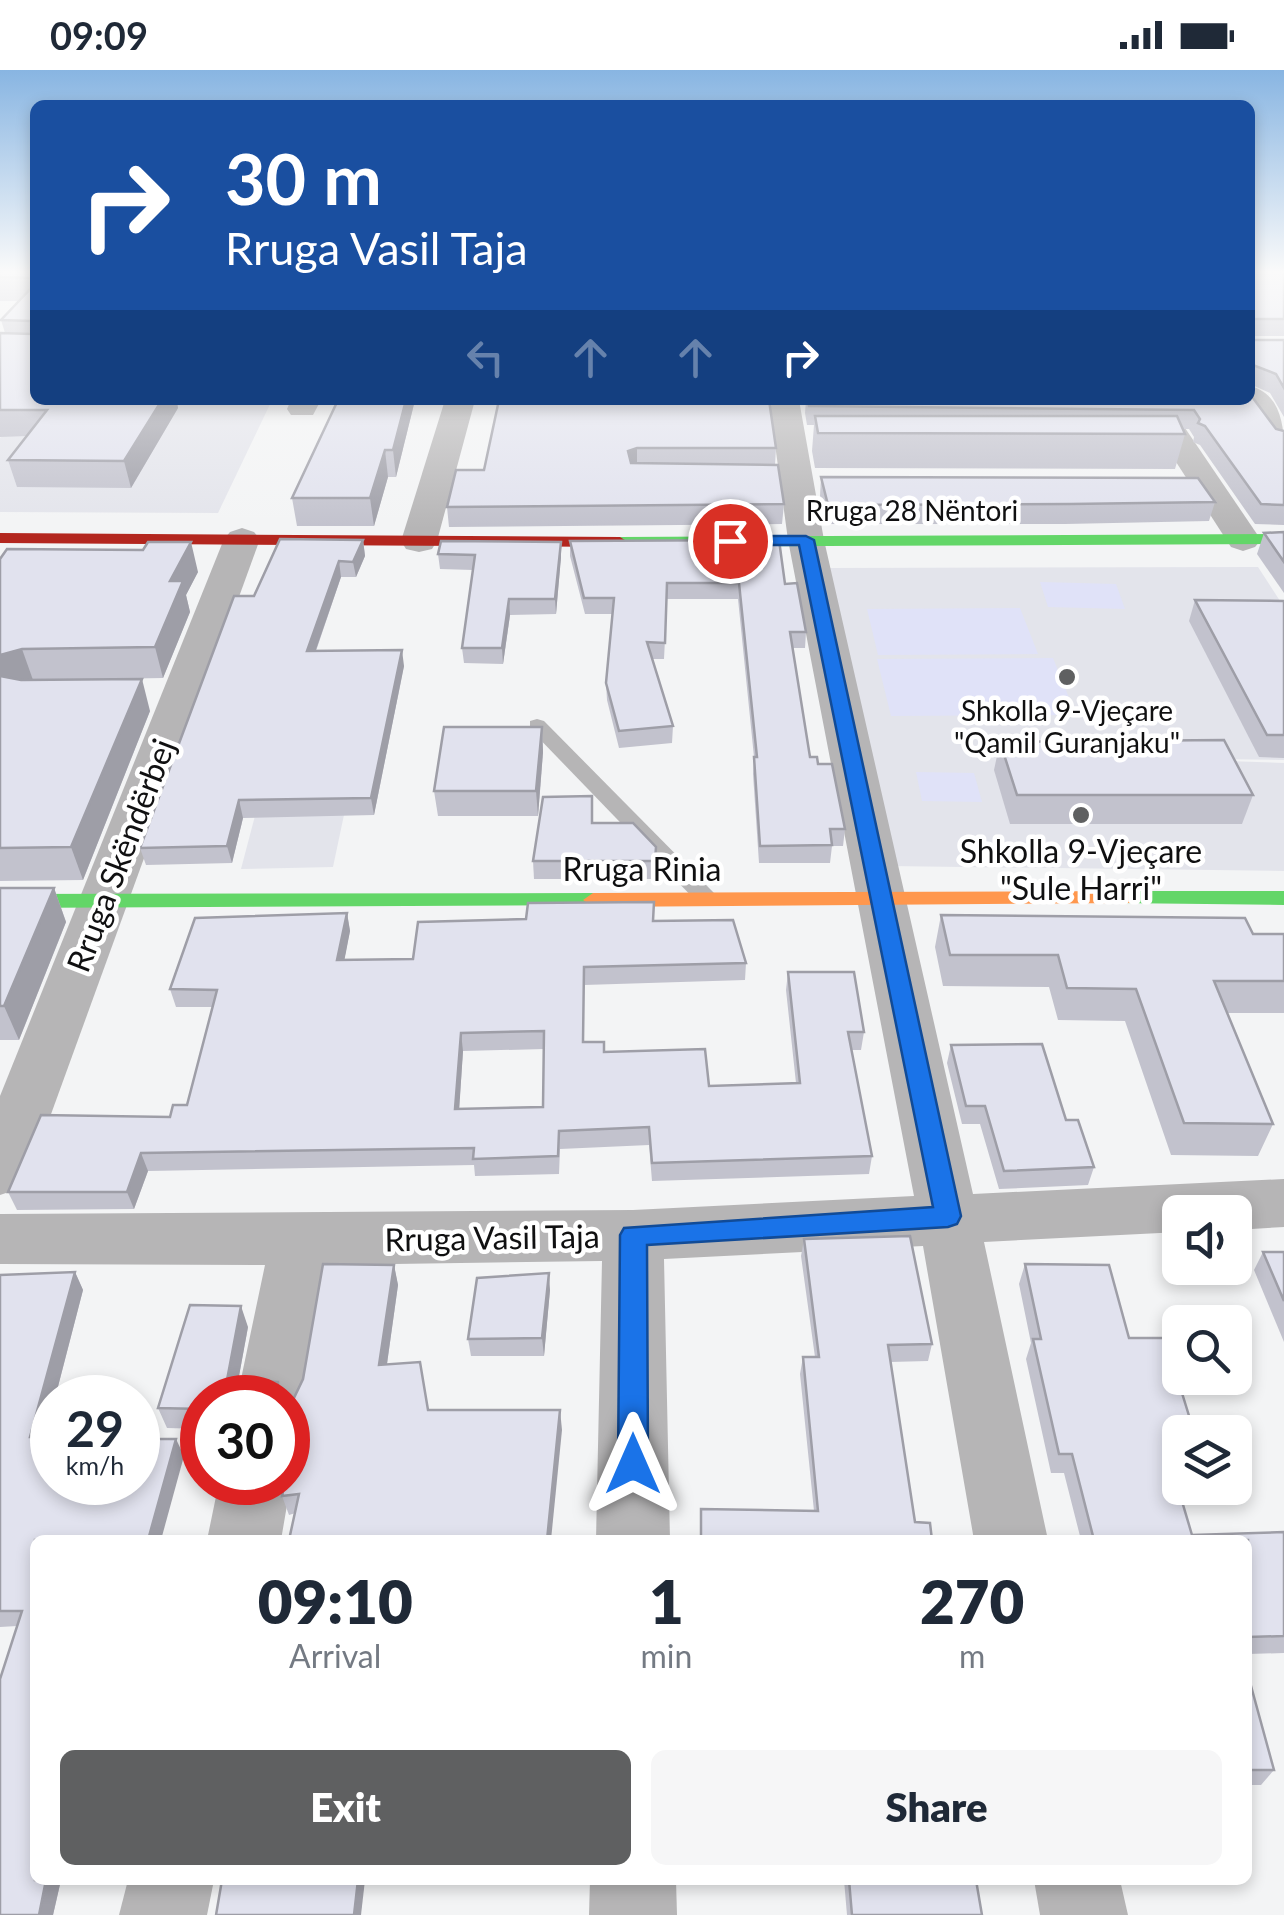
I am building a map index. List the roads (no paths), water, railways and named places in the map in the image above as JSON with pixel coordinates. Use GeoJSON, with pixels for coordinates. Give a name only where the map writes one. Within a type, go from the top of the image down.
{"type":"FeatureCollection","features":[{"type":"Feature","properties":{"kind":"main road","name":"Rruga 28 Nëntori"},"geometry":{"type":"LineString","coordinates":[[0,538],[1284,539]]}},
{"type":"Feature","properties":{"kind":"main road","name":"Rruga Rinia"},"geometry":{"type":"LineString","coordinates":[[0,901],[1284,898]]}},
{"type":"Feature","properties":{"kind":"street"},"geometry":{"type":"LineString","coordinates":[[1255,402],[1284,440]]}},
{"type":"Feature","properties":{"kind":"street"},"geometry":{"type":"LineString","coordinates":[[418,541],[459,405]]}},
{"type":"Feature","properties":{"kind":"street"},"geometry":{"type":"LineString","coordinates":[[785,405],[792,438],[791,478],[948,1216],[1010,1535]]}},
{"type":"Feature","properties":{"kind":"street"},"geometry":{"type":"LineString","coordinates":[[1155,405],[1243,540]]}},
{"type":"Feature","properties":{"kind":"street"},"geometry":{"type":"LineString","coordinates":[[792,438],[830,438]]}},
{"type":"Feature","properties":{"kind":"street"},"geometry":{"type":"LineString","coordinates":[[1137,438],[1176,438]]}},
{"type":"Feature","properties":{"kind":"street"},"geometry":{"type":"LineString","coordinates":[[791,478],[837,482]]}},
{"type":"Feature","properties":{"kind":"street"},"geometry":{"type":"LineString","coordinates":[[1166,482],[1204,482]]}},
{"type":"Feature","properties":{"kind":"street","name":"Rruga Skëndërbej"},"geometry":{"type":"LineString","coordinates":[[0,1172],[242,539]]}},
{"type":"Feature","properties":{"kind":"street"},"geometry":{"type":"LineString","coordinates":[[130,695],[182,694]]}},
{"type":"Feature","properties":{"kind":"street","name":"Rruga Vasil Taja"},"geometry":{"type":"LineString","coordinates":[[0,1239],[633,1235],[948,1216],[1284,1203]]}},
{"type":"Feature","properties":{"kind":"street"},"geometry":{"type":"LineString","coordinates":[[633,1235],[633,1535]]}},
{"type":"Feature","properties":{"kind":"street"},"geometry":{"type":"LineString","coordinates":[[275,1375],[301,1240]]}},
{"type":"Feature","properties":{"kind":"street"},"geometry":{"type":"LineString","coordinates":[[245,1535],[251,1505]]}},
{"type":"Feature","properties":{"kind":"street"},"geometry":{"type":"LineString","coordinates":[[163,1915],[170,1885]]}},
{"type":"Feature","properties":{"kind":"street"},"geometry":{"type":"LineString","coordinates":[[633,1885],[633,1915]]}},
{"type":"Feature","properties":{"kind":"street"},"geometry":{"type":"LineString","coordinates":[[1078,1885],[1084,1915]]}},
{"type":"Feature","properties":{"kind":"lane"},"geometry":{"type":"LineString","coordinates":[[537,725],[708,900]]}},
{"type":"Feature","properties":{"kind":"place","name":"Shkolla 9-Vjeçare \"Qamil Guranjaku\""},"geometry":{"type":"Point","coordinates":[1067,677]}},
{"type":"Feature","properties":{"kind":"place","name":"Shkolla 9-Vjeçare \"Sule Harri\""},"geometry":{"type":"Point","coordinates":[1081,815]}}]}
